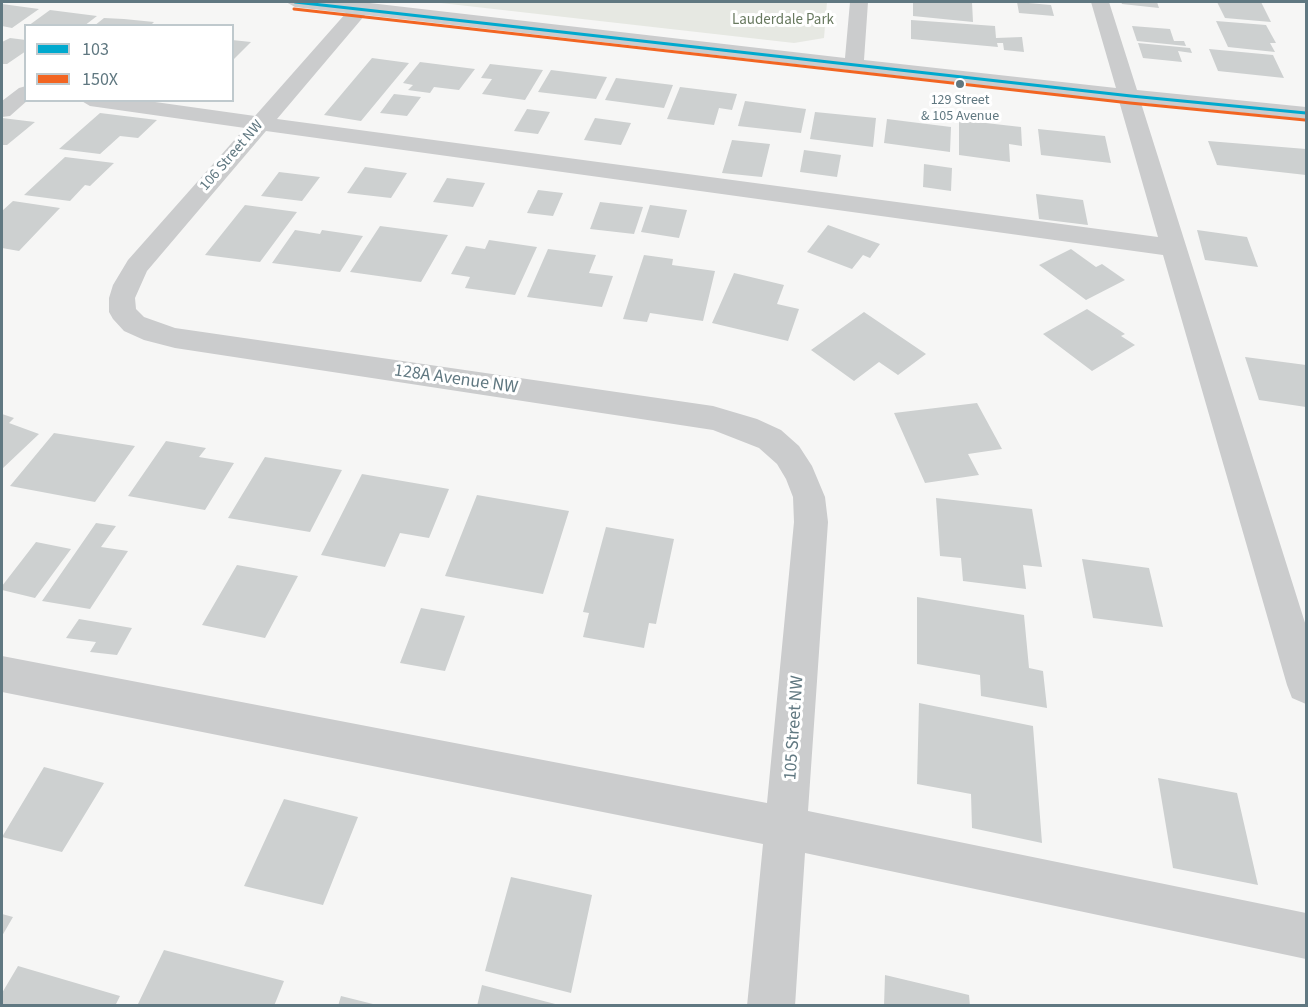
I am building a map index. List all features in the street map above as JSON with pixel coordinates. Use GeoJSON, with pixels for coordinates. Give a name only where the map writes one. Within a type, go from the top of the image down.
{"type":"FeatureCollection","features":[{"type":"Feature","properties":{"kind":"street"},"geometry":{"type":"LineString","coordinates":[[296,2],[1131,96],[1306,113]]}},
{"type":"Feature","properties":{"kind":"street"},"geometry":{"type":"LineString","coordinates":[[854,65],[859,2]]}},
{"type":"Feature","properties":{"kind":"street"},"geometry":{"type":"LineString","coordinates":[[1100,2],[1131,96],[1306,685]]}},
{"type":"Feature","properties":{"kind":"street","name":"106 Street NW"},"geometry":{"type":"LineString","coordinates":[[123,312],[122,298],[126,285],[137,266],[360,8]]}},
{"type":"Feature","properties":{"kind":"street"},"geometry":{"type":"LineString","coordinates":[[2,89],[24,92]]}},
{"type":"Feature","properties":{"kind":"street"},"geometry":{"type":"LineString","coordinates":[[2,111],[24,94]]}},
{"type":"Feature","properties":{"kind":"street"},"geometry":{"type":"LineString","coordinates":[[105,102],[1175,248]]}},
{"type":"Feature","properties":{"kind":"street","name":"128A Avenue NW"},"geometry":{"type":"LineString","coordinates":[[123,312],[134,324],[175,338],[712,418],[746,428],[770,439],[788,455]]}},
{"type":"Feature","properties":{"kind":"street","name":"105 Street NW"},"geometry":{"type":"LineString","coordinates":[[771,1005],[811,522],[809,497],[801,475],[788,455]]}},
{"type":"Feature","properties":{"kind":"street"},"geometry":{"type":"LineString","coordinates":[[2,674],[787,828],[1306,936]]}},
{"type":"Feature","properties":{"kind":"green space","name":"Lauderdale Park"},"geometry":{"type":"Polygon","coordinates":[[[432,2],[827,2],[824,38],[794,43],[432,2]]]}},
{"type":"Feature","properties":{"kind":"building"},"geometry":{"type":"Polygon","coordinates":[[[913,2],[972,2],[973,22],[913,16],[913,2]]]}},
{"type":"Feature","properties":{"kind":"building"},"geometry":{"type":"Polygon","coordinates":[[[1017,2],[1051,5],[1054,16],[1019,13],[1017,2]]]}},
{"type":"Feature","properties":{"kind":"building"},"geometry":{"type":"Polygon","coordinates":[[[1121,2],[1157,2],[1159,8],[1122,4],[1121,2]]]}},
{"type":"Feature","properties":{"kind":"building"},"geometry":{"type":"Polygon","coordinates":[[[1217,2],[1261,2],[1271,22],[1225,18],[1217,2]]]}},
{"type":"Feature","properties":{"kind":"building"},"geometry":{"type":"Polygon","coordinates":[[[2,4],[39,9],[12,28],[2,26],[2,4]]]}},
{"type":"Feature","properties":{"kind":"building"},"geometry":{"type":"Polygon","coordinates":[[[50,10],[97,16],[87,24],[31,24],[50,10]]]}},
{"type":"Feature","properties":{"kind":"building"},"geometry":{"type":"Polygon","coordinates":[[[104,18],[154,22],[152,24],[96,24],[104,18]]]}},
{"type":"Feature","properties":{"kind":"building"},"geometry":{"type":"Polygon","coordinates":[[[911,20],[995,26],[996,38],[1022,37],[1024,52],[1004,50],[1003,43],[997,43],[998,47],[911,39],[911,20]]]}},
{"type":"Feature","properties":{"kind":"building"},"geometry":{"type":"Polygon","coordinates":[[[1216,21],[1266,25],[1276,43],[1270,43],[1275,52],[1228,47],[1216,21]]]}},
{"type":"Feature","properties":{"kind":"building"},"geometry":{"type":"Polygon","coordinates":[[[1132,26],[1170,29],[1174,41],[1184,41],[1186,46],[1137,41],[1132,26]]]}},
{"type":"Feature","properties":{"kind":"building"},"geometry":{"type":"Polygon","coordinates":[[[10,38],[24,40],[24,52],[7,64],[2,64],[2,42],[10,38]]]}},
{"type":"Feature","properties":{"kind":"building"},"geometry":{"type":"Polygon","coordinates":[[[234,40],[251,42],[234,59],[234,40]]]}},
{"type":"Feature","properties":{"kind":"building"},"geometry":{"type":"Polygon","coordinates":[[[1138,43],[1190,48],[1192,53],[1178,51],[1182,62],[1143,58],[1138,43]]]}},
{"type":"Feature","properties":{"kind":"building"},"geometry":{"type":"Polygon","coordinates":[[[1209,49],[1273,55],[1284,78],[1218,71],[1209,49]]]}},
{"type":"Feature","properties":{"kind":"building"},"geometry":{"type":"Polygon","coordinates":[[[372,58],[409,63],[361,121],[324,115],[372,58]]]}},
{"type":"Feature","properties":{"kind":"building"},"geometry":{"type":"Polygon","coordinates":[[[420,62],[475,69],[459,90],[434,87],[430,93],[408,90],[413,85],[403,83],[420,62]]]}},
{"type":"Feature","properties":{"kind":"building"},"geometry":{"type":"Polygon","coordinates":[[[490,64],[543,70],[525,100],[482,94],[492,79],[481,78],[490,64]]]}},
{"type":"Feature","properties":{"kind":"building"},"geometry":{"type":"Polygon","coordinates":[[[551,70],[607,77],[596,99],[538,92],[551,70]]]}},
{"type":"Feature","properties":{"kind":"building"},"geometry":{"type":"Polygon","coordinates":[[[616,78],[673,85],[664,108],[605,100],[616,78]]]}},
{"type":"Feature","properties":{"kind":"building"},"geometry":{"type":"Polygon","coordinates":[[[680,87],[737,94],[732,110],[719,108],[714,125],[667,119],[680,87]]]}},
{"type":"Feature","properties":{"kind":"building"},"geometry":{"type":"Polygon","coordinates":[[[394,94],[421,97],[407,116],[380,113],[394,94]]]}},
{"type":"Feature","properties":{"kind":"building"},"geometry":{"type":"Polygon","coordinates":[[[745,101],[806,109],[801,133],[738,126],[745,101]]]}},
{"type":"Feature","properties":{"kind":"building"},"geometry":{"type":"Polygon","coordinates":[[[527,109],[550,112],[538,134],[514,131],[527,109]]]}},
{"type":"Feature","properties":{"kind":"building"},"geometry":{"type":"Polygon","coordinates":[[[815,112],[876,118],[873,147],[810,139],[815,112]]]}},
{"type":"Feature","properties":{"kind":"building"},"geometry":{"type":"Polygon","coordinates":[[[100,113],[157,120],[138,138],[120,136],[100,154],[59,149],[100,113]]]}},
{"type":"Feature","properties":{"kind":"building"},"geometry":{"type":"Polygon","coordinates":[[[2,118],[35,122],[7,145],[2,145],[2,118]]]}},
{"type":"Feature","properties":{"kind":"building"},"geometry":{"type":"Polygon","coordinates":[[[595,118],[631,123],[621,145],[584,140],[595,118]]]}},
{"type":"Feature","properties":{"kind":"building"},"geometry":{"type":"Polygon","coordinates":[[[887,119],[951,127],[950,152],[884,143],[887,119]]]}},
{"type":"Feature","properties":{"kind":"building"},"geometry":{"type":"Polygon","coordinates":[[[959,120],[1021,127],[1022,146],[1009,144],[1010,162],[959,155],[959,120]]]}},
{"type":"Feature","properties":{"kind":"building"},"geometry":{"type":"Polygon","coordinates":[[[1038,129],[1105,136],[1111,163],[1041,155],[1038,129]]]}},
{"type":"Feature","properties":{"kind":"building"},"geometry":{"type":"Polygon","coordinates":[[[732,140],[770,144],[762,177],[722,173],[732,140]]]}},
{"type":"Feature","properties":{"kind":"building"},"geometry":{"type":"Polygon","coordinates":[[[1208,141],[1306,149],[1306,175],[1217,165],[1208,141]]]}},
{"type":"Feature","properties":{"kind":"building"},"geometry":{"type":"Polygon","coordinates":[[[804,150],[841,155],[837,177],[800,172],[804,150]]]}},
{"type":"Feature","properties":{"kind":"building"},"geometry":{"type":"Polygon","coordinates":[[[65,157],[114,163],[90,186],[85,185],[70,201],[24,195],[65,157]]]}},
{"type":"Feature","properties":{"kind":"building"},"geometry":{"type":"Polygon","coordinates":[[[924,164],[952,168],[951,191],[923,187],[924,164]]]}},
{"type":"Feature","properties":{"kind":"building"},"geometry":{"type":"Polygon","coordinates":[[[365,167],[407,173],[391,198],[347,193],[365,167]]]}},
{"type":"Feature","properties":{"kind":"building"},"geometry":{"type":"Polygon","coordinates":[[[279,172],[320,177],[302,201],[261,196],[279,172]]]}},
{"type":"Feature","properties":{"kind":"building"},"geometry":{"type":"Polygon","coordinates":[[[447,178],[485,183],[473,207],[433,202],[447,178]]]}},
{"type":"Feature","properties":{"kind":"building"},"geometry":{"type":"Polygon","coordinates":[[[538,190],[563,193],[553,216],[527,213],[538,190]]]}},
{"type":"Feature","properties":{"kind":"building"},"geometry":{"type":"Polygon","coordinates":[[[1036,194],[1083,200],[1088,225],[1039,219],[1036,194]]]}},
{"type":"Feature","properties":{"kind":"building"},"geometry":{"type":"Polygon","coordinates":[[[13,201],[60,208],[19,251],[2,248],[2,211],[13,201]]]}},
{"type":"Feature","properties":{"kind":"building"},"geometry":{"type":"Polygon","coordinates":[[[600,202],[643,207],[634,234],[590,229],[600,202]]]}},
{"type":"Feature","properties":{"kind":"building"},"geometry":{"type":"Polygon","coordinates":[[[245,205],[297,212],[260,262],[205,255],[245,205]]]}},
{"type":"Feature","properties":{"kind":"building"},"geometry":{"type":"Polygon","coordinates":[[[650,205],[687,210],[679,238],[641,232],[650,205]]]}},
{"type":"Feature","properties":{"kind":"building"},"geometry":{"type":"Polygon","coordinates":[[[828,225],[880,244],[870,258],[863,255],[852,269],[807,252],[828,225]]]}},
{"type":"Feature","properties":{"kind":"building"},"geometry":{"type":"Polygon","coordinates":[[[380,226],[448,235],[421,282],[350,272],[380,226]]]}},
{"type":"Feature","properties":{"kind":"building"},"geometry":{"type":"Polygon","coordinates":[[[295,230],[320,234],[322,230],[363,236],[340,272],[272,263],[295,230]]]}},
{"type":"Feature","properties":{"kind":"building"},"geometry":{"type":"Polygon","coordinates":[[[1197,230],[1247,237],[1258,267],[1205,260],[1197,230]]]}},
{"type":"Feature","properties":{"kind":"building"},"geometry":{"type":"Polygon","coordinates":[[[489,240],[537,247],[515,295],[465,288],[470,277],[451,274],[466,246],[485,249],[489,240]]]}},
{"type":"Feature","properties":{"kind":"building"},"geometry":{"type":"Polygon","coordinates":[[[548,249],[596,255],[589,273],[613,276],[602,307],[527,297],[548,249]]]}},
{"type":"Feature","properties":{"kind":"building"},"geometry":{"type":"Polygon","coordinates":[[[1071,249],[1096,267],[1102,264],[1125,280],[1086,300],[1039,265],[1071,249]]]}},
{"type":"Feature","properties":{"kind":"building"},"geometry":{"type":"Polygon","coordinates":[[[644,255],[673,259],[672,265],[715,271],[703,321],[650,313],[647,322],[623,319],[644,255]]]}},
{"type":"Feature","properties":{"kind":"building"},"geometry":{"type":"Polygon","coordinates":[[[734,273],[784,285],[777,304],[799,309],[788,341],[712,323],[734,273]]]}},
{"type":"Feature","properties":{"kind":"building"},"geometry":{"type":"Polygon","coordinates":[[[1087,309],[1125,334],[1121,336],[1135,345],[1092,371],[1043,334],[1087,309]]]}},
{"type":"Feature","properties":{"kind":"building"},"geometry":{"type":"Polygon","coordinates":[[[864,312],[926,354],[898,375],[879,362],[854,381],[811,350],[864,312]]]}},
{"type":"Feature","properties":{"kind":"building"},"geometry":{"type":"Polygon","coordinates":[[[1245,357],[1306,365],[1306,407],[1259,400],[1245,357]]]}},
{"type":"Feature","properties":{"kind":"building"},"geometry":{"type":"Polygon","coordinates":[[[977,403],[1002,449],[968,454],[979,475],[925,483],[894,413],[977,403]]]}},
{"type":"Feature","properties":{"kind":"building"},"geometry":{"type":"Polygon","coordinates":[[[2,414],[14,418],[9,423],[39,434],[2,469],[2,414]]]}},
{"type":"Feature","properties":{"kind":"building"},"geometry":{"type":"Polygon","coordinates":[[[54,433],[135,446],[95,502],[10,486],[54,433]]]}},
{"type":"Feature","properties":{"kind":"building"},"geometry":{"type":"Polygon","coordinates":[[[166,441],[206,448],[199,457],[234,463],[205,510],[128,496],[166,441]]]}},
{"type":"Feature","properties":{"kind":"building"},"geometry":{"type":"Polygon","coordinates":[[[265,457],[342,470],[310,532],[228,518],[265,457]]]}},
{"type":"Feature","properties":{"kind":"building"},"geometry":{"type":"Polygon","coordinates":[[[362,474],[449,489],[429,538],[400,533],[385,567],[321,555],[362,474]]]}},
{"type":"Feature","properties":{"kind":"building"},"geometry":{"type":"Polygon","coordinates":[[[477,495],[569,511],[543,594],[445,576],[477,495]]]}},
{"type":"Feature","properties":{"kind":"building"},"geometry":{"type":"Polygon","coordinates":[[[936,498],[1032,509],[1042,567],[1023,565],[1026,589],[963,581],[961,558],[940,556],[936,498]]]}},
{"type":"Feature","properties":{"kind":"building"},"geometry":{"type":"Polygon","coordinates":[[[96,523],[116,526],[101,547],[128,551],[90,609],[42,601],[96,523]]]}},
{"type":"Feature","properties":{"kind":"building"},"geometry":{"type":"Polygon","coordinates":[[[606,527],[674,539],[656,624],[649,623],[644,648],[583,637],[589,613],[583,612],[606,527]]]}},
{"type":"Feature","properties":{"kind":"building"},"geometry":{"type":"Polygon","coordinates":[[[36,542],[71,549],[35,598],[2,590],[2,586],[36,542]]]}},
{"type":"Feature","properties":{"kind":"building"},"geometry":{"type":"Polygon","coordinates":[[[1082,559],[1149,568],[1163,627],[1093,618],[1082,559]]]}},
{"type":"Feature","properties":{"kind":"building"},"geometry":{"type":"Polygon","coordinates":[[[237,565],[298,576],[265,638],[202,625],[237,565]]]}},
{"type":"Feature","properties":{"kind":"building"},"geometry":{"type":"Polygon","coordinates":[[[917,597],[1024,615],[1029,668],[1043,671],[1047,708],[981,696],[980,675],[917,664],[917,597]]]}},
{"type":"Feature","properties":{"kind":"building"},"geometry":{"type":"Polygon","coordinates":[[[421,608],[465,616],[445,671],[400,663],[421,608]]]}},
{"type":"Feature","properties":{"kind":"building"},"geometry":{"type":"Polygon","coordinates":[[[79,619],[132,628],[117,655],[90,652],[96,642],[66,638],[79,619]]]}},
{"type":"Feature","properties":{"kind":"building"},"geometry":{"type":"Polygon","coordinates":[[[919,703],[1033,726],[1042,843],[972,828],[971,794],[917,784],[919,703]]]}},
{"type":"Feature","properties":{"kind":"building"},"geometry":{"type":"Polygon","coordinates":[[[44,767],[104,783],[62,852],[2,837],[44,767]]]}},
{"type":"Feature","properties":{"kind":"building"},"geometry":{"type":"Polygon","coordinates":[[[1158,778],[1237,793],[1258,885],[1173,868],[1158,778]]]}},
{"type":"Feature","properties":{"kind":"building"},"geometry":{"type":"Polygon","coordinates":[[[284,799],[358,817],[323,905],[244,886],[284,799]]]}},
{"type":"Feature","properties":{"kind":"building"},"geometry":{"type":"Polygon","coordinates":[[[511,877],[592,895],[571,993],[485,971],[511,877]]]}},
{"type":"Feature","properties":{"kind":"building"},"geometry":{"type":"Polygon","coordinates":[[[2,914],[13,917],[2,936],[2,914]]]}},
{"type":"Feature","properties":{"kind":"building"},"geometry":{"type":"Polygon","coordinates":[[[164,950],[284,981],[274,1006],[137,1006],[164,950]]]}},
{"type":"Feature","properties":{"kind":"building"},"geometry":{"type":"Polygon","coordinates":[[[18,966],[120,996],[115,1006],[2,1006],[2,993],[18,966]]]}},
{"type":"Feature","properties":{"kind":"building"},"geometry":{"type":"Polygon","coordinates":[[[885,975],[969,995],[970,1006],[884,1006],[885,975]]]}},
{"type":"Feature","properties":{"kind":"building"},"geometry":{"type":"Polygon","coordinates":[[[482,985],[559,1005],[559,1006],[477,1006],[482,985]]]}},
{"type":"Feature","properties":{"kind":"building"},"geometry":{"type":"Polygon","coordinates":[[[341,996],[377,1005],[377,1006],[338,1006],[341,996]]]}},
{"type":"Feature","properties":{"kind":"transit line","name":"103"},"geometry":{"type":"LineString","coordinates":[[295,2],[1131,96],[1306,113]]}},
{"type":"Feature","properties":{"kind":"transit line","name":"150X"},"geometry":{"type":"LineString","coordinates":[[294,9],[1130,103],[1305,120]]}},
{"type":"Feature","properties":{"kind":"place","name":"129 Street & 105 Avenue"},"geometry":{"type":"Point","coordinates":[960,84]}}]}
